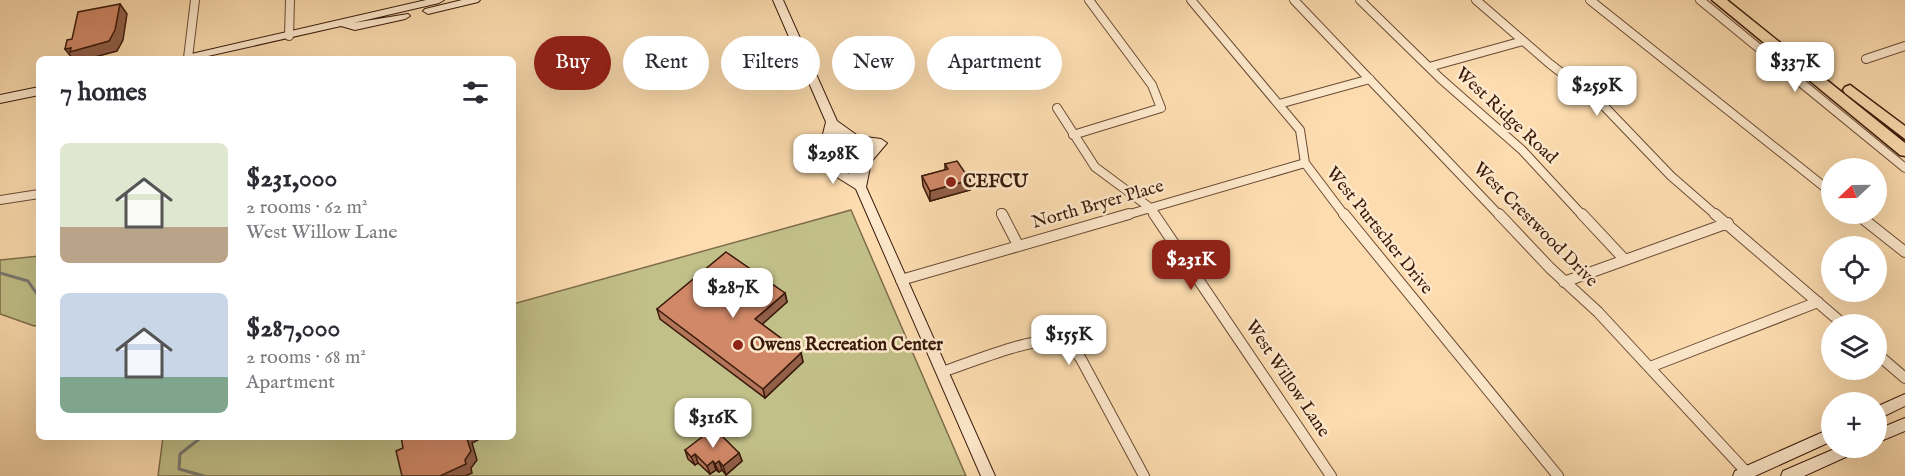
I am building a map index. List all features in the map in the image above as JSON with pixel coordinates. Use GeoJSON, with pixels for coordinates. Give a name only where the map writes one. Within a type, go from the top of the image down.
{"type":"FeatureCollection","features":[{"type":"Feature","properties":{"kind":"highway"},"geometry":{"type":"LineString","coordinates":[[1719,0],[1905,151]]}},
{"type":"Feature","properties":{"kind":"highway"},"geometry":{"type":"LineString","coordinates":[[1734,0],[1905,134]]}},
{"type":"Feature","properties":{"kind":"main road"},"geometry":{"type":"LineString","coordinates":[[197,56],[345,24],[354,18],[438,0]]}},
{"type":"Feature","properties":{"kind":"main road"},"geometry":{"type":"LineString","coordinates":[[345,24],[354,27],[471,0]]}},
{"type":"Feature","properties":{"kind":"main road"},"geometry":{"type":"LineString","coordinates":[[778,0],[988,476]]}},
{"type":"Feature","properties":{"kind":"main road"},"geometry":{"type":"LineString","coordinates":[[0,99],[36,92]]}},
{"type":"Feature","properties":{"kind":"main road"},"geometry":{"type":"LineString","coordinates":[[832,121],[825,147],[809,162],[830,167],[861,188]]}},
{"type":"Feature","properties":{"kind":"main road"},"geometry":{"type":"LineString","coordinates":[[832,121],[855,139],[882,143],[865,159],[861,188]]}},
{"type":"Feature","properties":{"kind":"main road"},"geometry":{"type":"LineString","coordinates":[[1887,409],[1905,400]]}},
{"type":"Feature","properties":{"kind":"main road"},"geometry":{"type":"LineString","coordinates":[[1887,432],[1905,424]]}},
{"type":"Feature","properties":{"kind":"main road"},"geometry":{"type":"LineString","coordinates":[[1746,475],[1821,439]]}},
{"type":"Feature","properties":{"kind":"main road"},"geometry":{"type":"LineString","coordinates":[[1788,476],[1829,458]]}},
{"type":"Feature","properties":{"kind":"street"},"geometry":{"type":"LineString","coordinates":[[188,56],[195,0]]}},
{"type":"Feature","properties":{"kind":"street"},"geometry":{"type":"LineString","coordinates":[[289,36],[290,0]]}},
{"type":"Feature","properties":{"kind":"street"},"geometry":{"type":"LineString","coordinates":[[1073,135],[1161,108],[1152,85],[1089,0]]}},
{"type":"Feature","properties":{"kind":"street","name":"West Purtscher Drive"},"geometry":{"type":"LineString","coordinates":[[1191,0],[1301,132],[1305,163],[1312,175],[1558,476]]}},
{"type":"Feature","properties":{"kind":"street","name":"West Crestwood Drive"},"geometry":{"type":"LineString","coordinates":[[1294,0],[1564,282],[1598,312],[1746,475]]}},
{"type":"Feature","properties":{"kind":"street","name":"West Ridge Road"},"geometry":{"type":"LineString","coordinates":[[1360,0],[1522,150],[1625,260]]}},
{"type":"Feature","properties":{"kind":"street"},"geometry":{"type":"LineString","coordinates":[[1476,0],[1601,103],[1671,176],[1832,314]]}},
{"type":"Feature","properties":{"kind":"street"},"geometry":{"type":"LineString","coordinates":[[1590,0],[1821,184]]}},
{"type":"Feature","properties":{"kind":"street"},"geometry":{"type":"LineString","coordinates":[[1700,0],[1905,168]]}},
{"type":"Feature","properties":{"kind":"street"},"geometry":{"type":"LineString","coordinates":[[1430,67],[1523,41]]}},
{"type":"Feature","properties":{"kind":"street"},"geometry":{"type":"LineString","coordinates":[[1866,59],[1905,46]]}},
{"type":"Feature","properties":{"kind":"street"},"geometry":{"type":"LineString","coordinates":[[1279,104],[1370,79]]}},
{"type":"Feature","properties":{"kind":"street","name":"West Willow Lane"},"geometry":{"type":"LineString","coordinates":[[1057,108],[1099,171],[1149,207],[1331,476]]}},
{"type":"Feature","properties":{"kind":"street","name":"North Bryer Place"},"geometry":{"type":"LineString","coordinates":[[901,280],[1305,163]]}},
{"type":"Feature","properties":{"kind":"street"},"geometry":{"type":"LineString","coordinates":[[0,200],[36,194]]}},
{"type":"Feature","properties":{"kind":"street"},"geometry":{"type":"LineString","coordinates":[[1001,213],[1018,245]]}},
{"type":"Feature","properties":{"kind":"street"},"geometry":{"type":"LineString","coordinates":[[1564,282],[1728,223]]}},
{"type":"Feature","properties":{"kind":"street"},"geometry":{"type":"LineString","coordinates":[[1871,224],[1905,252]]}},
{"type":"Feature","properties":{"kind":"street"},"geometry":{"type":"LineString","coordinates":[[1650,368],[1818,302]]}},
{"type":"Feature","properties":{"kind":"street"},"geometry":{"type":"LineString","coordinates":[[942,372],[1036,342],[1050,340],[1067,345],[1081,360],[1144,476]]}},
{"type":"Feature","properties":{"kind":"street"},"geometry":{"type":"LineString","coordinates":[[1887,362],[1905,378]]}},
{"type":"Feature","properties":{"kind":"shaded area"},"geometry":{"type":"Polygon","coordinates":[[[851,210],[966,476],[158,476],[163,440],[516,440],[516,303],[851,210]]]}},
{"type":"Feature","properties":{"kind":"shaded area"},"geometry":{"type":"Polygon","coordinates":[[[36,256],[36,326],[0,314],[0,260],[36,256]]]}},
{"type":"Feature","properties":{"kind":"building"},"geometry":{"type":"Polygon","coordinates":[[[120,4],[115,30],[109,41],[70,52],[71,48],[65,49],[67,40],[72,39],[78,12],[120,4]]]}},
{"type":"Feature","properties":{"kind":"building"},"geometry":{"type":"Polygon","coordinates":[[[957,161],[970,180],[930,191],[922,176],[948,169],[945,164],[957,161]]]}},
{"type":"Feature","properties":{"kind":"building","name":"Owens Recreation Center"},"geometry":{"type":"Polygon","coordinates":[[[726,252],[785,293],[755,319],[801,353],[763,389],[657,309],[726,252]]]}},
{"type":"Feature","properties":{"kind":"building"},"geometry":{"type":"Polygon","coordinates":[[[714,428],[739,453],[723,466],[719,461],[715,464],[713,461],[707,466],[695,454],[691,457],[685,450],[714,428]]]}},
{"type":"Feature","properties":{"kind":"building"},"geometry":{"type":"Polygon","coordinates":[[[402,440],[467,440],[471,451],[465,460],[466,464],[440,476],[402,476],[396,451],[403,448],[402,440]]]}},
{"type":"Feature","properties":{"kind":"waterway"},"geometry":{"type":"LineString","coordinates":[[0,273],[28,281],[36,293]]}},
{"type":"Feature","properties":{"kind":"waterway"},"geometry":{"type":"LineString","coordinates":[[198,440],[180,454],[179,469],[204,476]]}},
{"type":"Feature","properties":{"kind":"place","name":"CEFCU"},"geometry":{"type":"Point","coordinates":[951,182]}},
{"type":"Feature","properties":{"kind":"place","name":"Owens Recreation Center"},"geometry":{"type":"Point","coordinates":[738,345]}}]}
